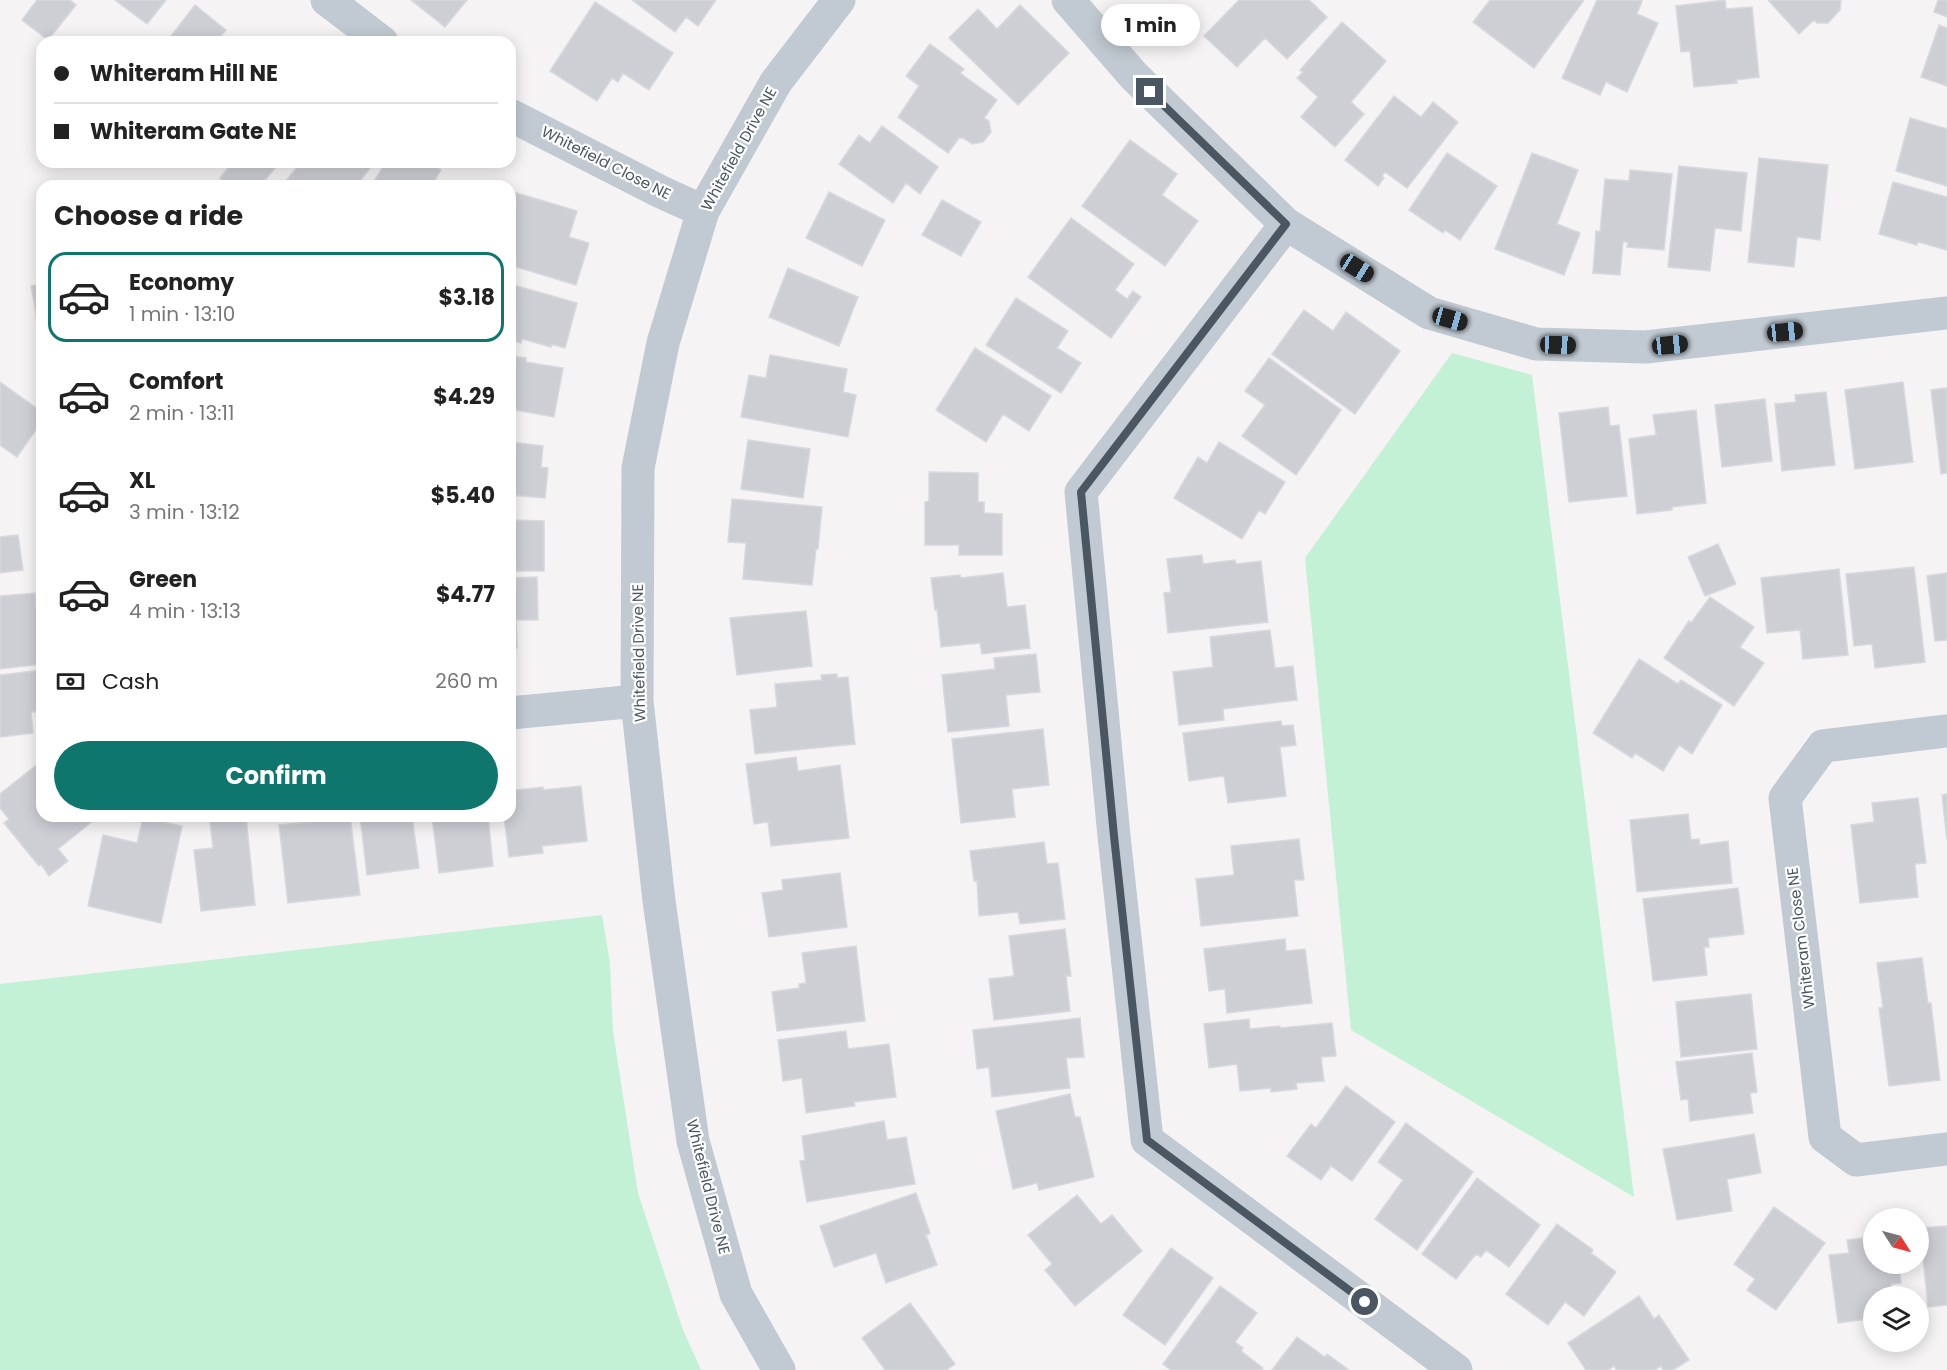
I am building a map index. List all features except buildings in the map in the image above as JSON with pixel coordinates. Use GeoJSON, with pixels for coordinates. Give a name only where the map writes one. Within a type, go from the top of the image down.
{"type":"FeatureCollection","features":[{"type":"Feature","properties":{"kind":"street"},"geometry":{"type":"LineString","coordinates":[[327,0],[374,36]]}},
{"type":"Feature","properties":{"kind":"street","name":"Whitefield Drive NE"},"geometry":{"type":"LineString","coordinates":[[779,1370],[736,1294],[693,1141],[659,901],[637,700],[638,468],[663,343],[703,211],[776,82],[839,0]]}},
{"type":"Feature","properties":{"kind":"street"},"geometry":{"type":"LineString","coordinates":[[1068,0],[1134,76],[1286,224],[1429,313],[1536,344],[1646,347],[1947,313]]}},
{"type":"Feature","properties":{"kind":"street","name":"Whitefield Close NE"},"geometry":{"type":"LineString","coordinates":[[516,118],[703,211]]}},
{"type":"Feature","properties":{"kind":"street"},"geometry":{"type":"LineString","coordinates":[[1286,224],[1081,492],[1147,1140],[1456,1370]]}},
{"type":"Feature","properties":{"kind":"street"},"geometry":{"type":"LineString","coordinates":[[516,712],[637,700]]}},
{"type":"Feature","properties":{"kind":"street","name":"Whiteram Close NE"},"geometry":{"type":"LineString","coordinates":[[1947,731],[1823,746],[1785,798],[1825,1137],[1856,1160],[1947,1149]]}},
{"type":"Feature","properties":{"kind":"green space"},"geometry":{"type":"Polygon","coordinates":[[[1452,353],[1532,375],[1634,1197],[1351,1030],[1305,558],[1452,353]]]}},
{"type":"Feature","properties":{"kind":"green space"},"geometry":{"type":"Polygon","coordinates":[[[602,915],[610,963],[613,1031],[638,1193],[683,1330],[701,1370],[0,1370],[0,984],[602,915]]]}},
{"type":"Feature","properties":{"kind":"route"},"geometry":{"type":"LineString","coordinates":[[1150,92],[1286,224],[1081,492],[1114,836],[1147,1140],[1365,1302]]}}]}
